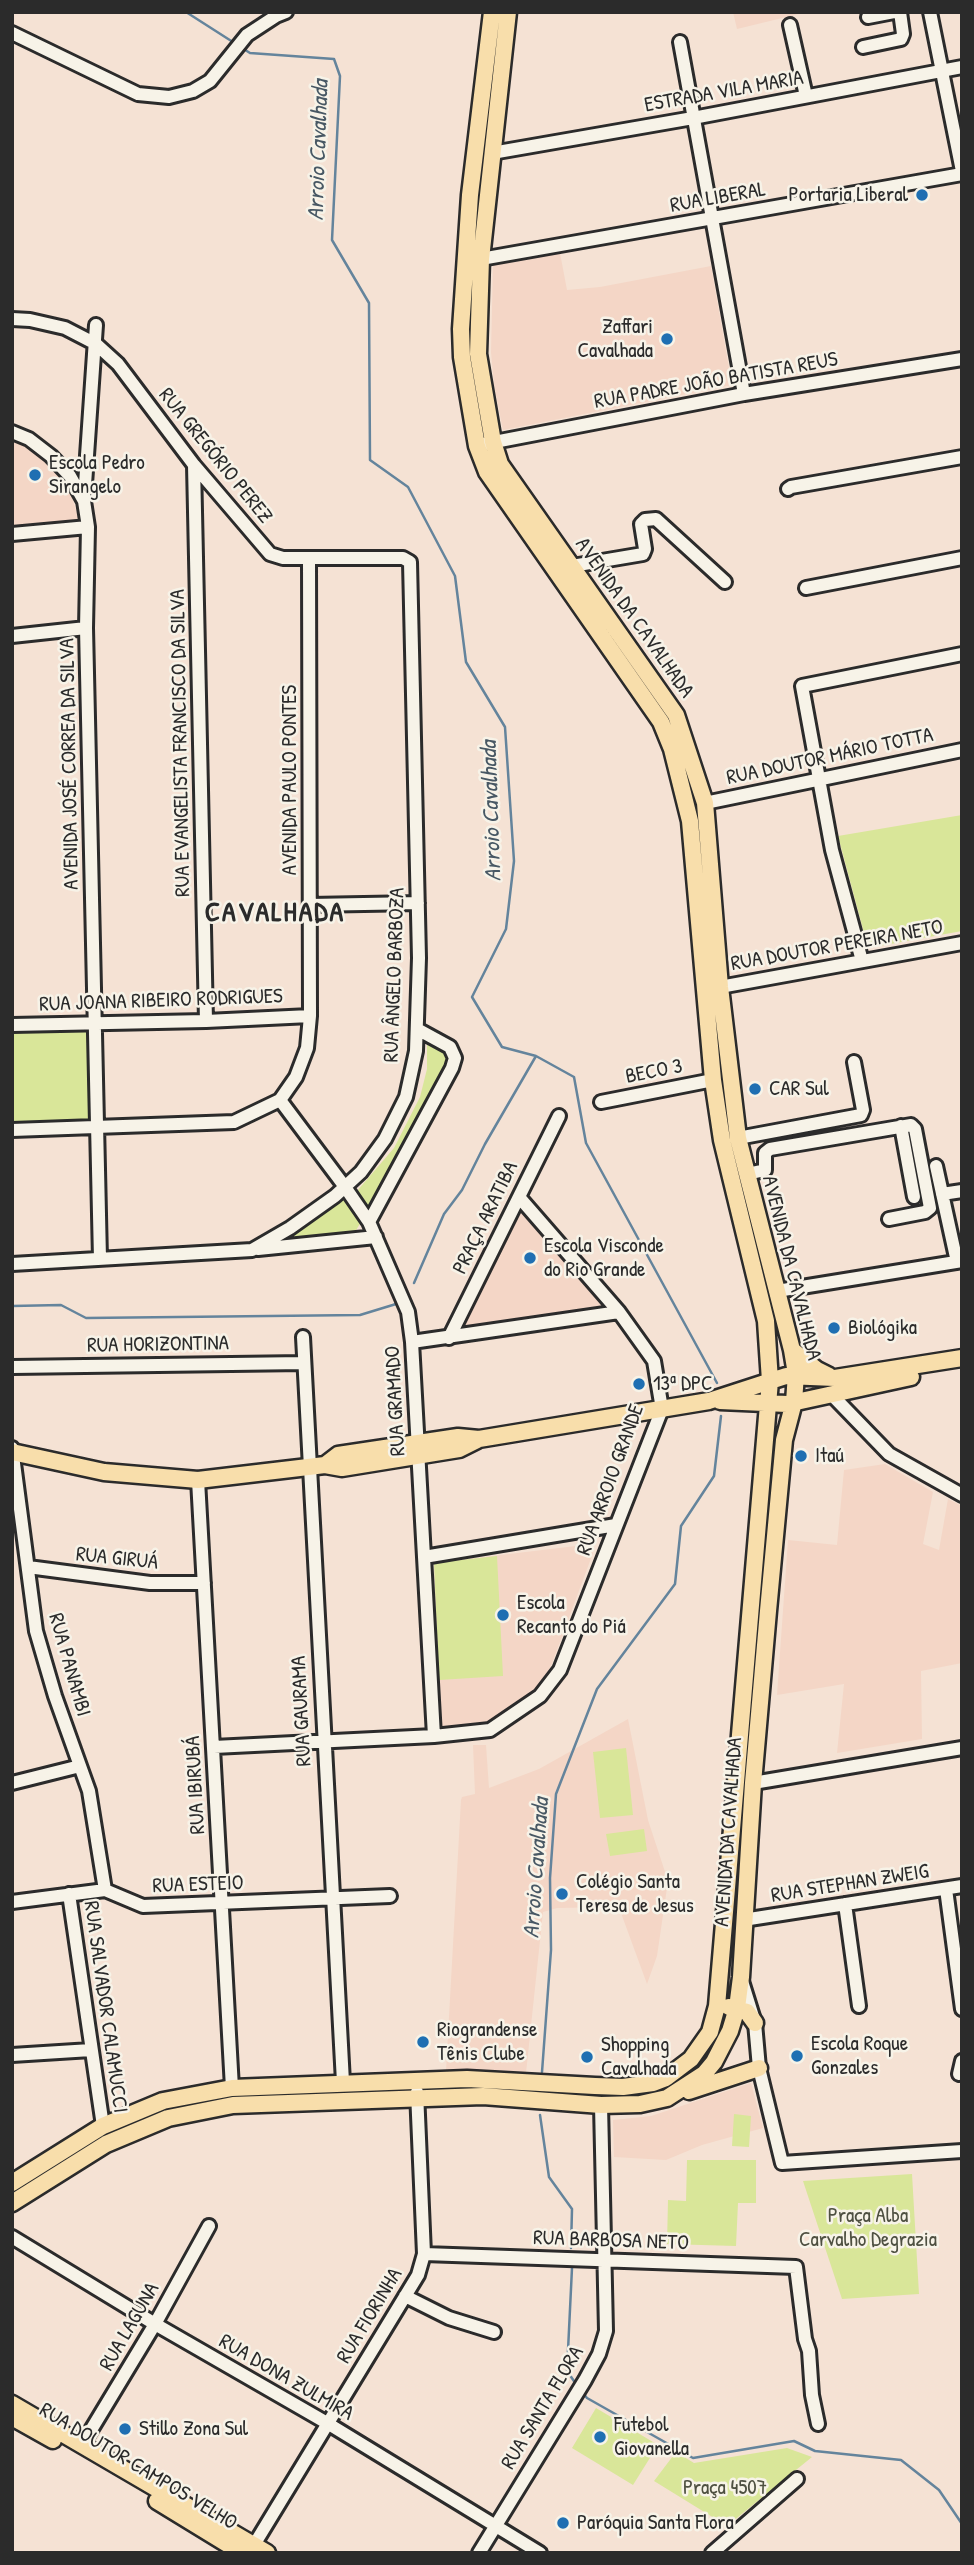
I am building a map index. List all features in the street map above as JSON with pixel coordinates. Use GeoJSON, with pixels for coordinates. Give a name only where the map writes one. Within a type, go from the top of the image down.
{"type":"FeatureCollection","features":[{"type":"Feature","properties":{"kind":"main road","name":"AVENIDA DA CAVALHADA"},"geometry":{"type":"LineString","coordinates":[[12,2203],[106,2144],[168,2118],[233,2105],[483,2096],[601,2105],[640,2104],[667,2098],[704,2074],[714,2063],[730,2031],[737,2008],[753,1783],[785,1440],[794,1402],[796,1374],[738,1138],[720,986],[705,803],[676,715],[485,444],[462,357],[470,195],[492,12]]}},
{"type":"Feature","properties":{"kind":"main road","name":"AVENIDA DA CAVALHADA"},"geometry":{"type":"LineString","coordinates":[[12,2183],[103,2126],[163,2101],[232,2088],[416,2080],[518,2080],[623,2087],[653,2083],[673,2074],[691,2059],[710,2032],[718,2006],[770,1381],[766,1321],[722,1140],[713,1080],[690,821],[672,749],[662,722],[486,472],[478,354],[481,259],[508,12]]}},
{"type":"Feature","properties":{"kind":"main road"},"geometry":{"type":"LineString","coordinates":[[470,195],[475,251],[481,259]]}},
{"type":"Feature","properties":{"kind":"main road"},"geometry":{"type":"LineString","coordinates":[[672,749],[688,788],[695,798],[705,803]]}},
{"type":"Feature","properties":{"kind":"main road"},"geometry":{"type":"LineString","coordinates":[[792,1350],[832,1386]]}},
{"type":"Feature","properties":{"kind":"main road"},"geometry":{"type":"LineString","coordinates":[[709,1401],[768,1404],[794,1402],[832,1386],[962,1358]]}},
{"type":"Feature","properties":{"kind":"main road"},"geometry":{"type":"LineString","coordinates":[[13,1451],[104,1472],[198,1480],[317,1466],[338,1455],[417,1450],[458,1437],[480,1439],[709,1401],[796,1374],[832,1386],[962,1368]]}},
{"type":"Feature","properties":{"kind":"main road"},"geometry":{"type":"LineString","coordinates":[[741,1741],[746,1777],[753,1783]]}},
{"type":"Feature","properties":{"kind":"main road"},"geometry":{"type":"LineString","coordinates":[[718,2006],[747,2012],[755,2023]]}},
{"type":"Feature","properties":{"kind":"main road"},"geometry":{"type":"LineString","coordinates":[[667,2098],[759,2068]]}},
{"type":"Feature","properties":{"kind":"main road"},"geometry":{"type":"LineString","coordinates":[[601,2105],[610,2094],[653,2083]]}},
{"type":"Feature","properties":{"kind":"main road","name":"RUA DOUTOR CAMPOS VELHO"},"geometry":{"type":"LineString","coordinates":[[12,2404],[254,2550]]}},
{"type":"Feature","properties":{"kind":"main road","name":"RUA DOUTOR CAMPOS VELHO"},"geometry":{"type":"LineString","coordinates":[[12,2417],[254,2550]]}},
{"type":"Feature","properties":{"kind":"street"},"geometry":{"type":"LineString","coordinates":[[12,33],[138,94],[169,97],[193,91],[211,81],[247,35],[286,12]]}},
{"type":"Feature","properties":{"kind":"street"},"geometry":{"type":"LineString","coordinates":[[869,17],[894,12]]}},
{"type":"Feature","properties":{"kind":"street"},"geometry":{"type":"LineString","coordinates":[[863,47],[901,39],[900,12]]}},
{"type":"Feature","properties":{"kind":"street"},"geometry":{"type":"LineString","coordinates":[[930,12],[962,172]]}},
{"type":"Feature","properties":{"kind":"street"},"geometry":{"type":"LineString","coordinates":[[790,25],[806,96]]}},
{"type":"Feature","properties":{"kind":"street"},"geometry":{"type":"LineString","coordinates":[[680,42],[744,394]]}},
{"type":"Feature","properties":{"kind":"street","name":"ESTRADA VILA MARIA"},"geometry":{"type":"LineString","coordinates":[[492,153],[962,67]]}},
{"type":"Feature","properties":{"kind":"street","name":"RUA LIBERAL"},"geometry":{"type":"LineString","coordinates":[[481,259],[962,172]]}},
{"type":"Feature","properties":{"kind":"street","name":"RUA GREGÓRIO PEREZ"},"geometry":{"type":"LineString","coordinates":[[12,320],[30,320],[65,328],[96,344],[118,364],[194,465],[270,554],[283,558],[408,560]]}},
{"type":"Feature","properties":{"kind":"street"},"geometry":{"type":"LineString","coordinates":[[84,501],[96,325]]}},
{"type":"Feature","properties":{"kind":"street","name":"RUA PADRE JOÃO BATISTA REUS"},"geometry":{"type":"LineString","coordinates":[[485,444],[744,394],[962,359]]}},
{"type":"Feature","properties":{"kind":"street","name":"AVENIDA JOSÉ CORREA DA SILVA"},"geometry":{"type":"LineString","coordinates":[[12,432],[29,439],[71,476],[84,501],[88,527],[86,628],[100,1259]]}},
{"type":"Feature","properties":{"kind":"street"},"geometry":{"type":"LineString","coordinates":[[788,489],[791,486],[962,457]]}},
{"type":"Feature","properties":{"kind":"street","name":"RUA EVANGELISTA FRANCISCO DA SILVA"},"geometry":{"type":"LineString","coordinates":[[194,465],[206,1021]]}},
{"type":"Feature","properties":{"kind":"street"},"geometry":{"type":"LineString","coordinates":[[572,566],[643,554],[645,549],[641,524],[645,520],[654,519],[659,520],[725,582]]}},
{"type":"Feature","properties":{"kind":"street"},"geometry":{"type":"LineString","coordinates":[[12,534],[88,527]]}},
{"type":"Feature","properties":{"kind":"street","name":"AVENIDA PAULO PONTES"},"geometry":{"type":"LineString","coordinates":[[280,1100],[296,1077],[307,1048],[310,1016],[309,558]]}},
{"type":"Feature","properties":{"kind":"street"},"geometry":{"type":"LineString","coordinates":[[806,588],[962,558]]}},
{"type":"Feature","properties":{"kind":"street","name":"RUA ÂNGELO BARBOZA"},"geometry":{"type":"LineString","coordinates":[[12,1264],[252,1250],[290,1228],[345,1187],[383,1142],[401,1111],[410,1086],[417,1029],[418,903],[408,560]]}},
{"type":"Feature","properties":{"kind":"street"},"geometry":{"type":"LineString","coordinates":[[12,636],[86,628]]}},
{"type":"Feature","properties":{"kind":"street"},"geometry":{"type":"LineString","coordinates":[[862,961],[832,850],[802,685],[962,654]]}},
{"type":"Feature","properties":{"kind":"street","name":"RUA DOUTOR MÁRIO TOTTA"},"geometry":{"type":"LineString","coordinates":[[705,803],[962,750]]}},
{"type":"Feature","properties":{"kind":"street"},"geometry":{"type":"LineString","coordinates":[[310,905],[418,903]]}},
{"type":"Feature","properties":{"kind":"street","name":"RUA DOUTOR PEREIRA NETO"},"geometry":{"type":"LineString","coordinates":[[720,986],[962,943]]}},
{"type":"Feature","properties":{"kind":"street","name":"RUA JOANA RIBEIRO RODRIGUES"},"geometry":{"type":"LineString","coordinates":[[12,1025],[310,1016]]}},
{"type":"Feature","properties":{"kind":"street"},"geometry":{"type":"LineString","coordinates":[[369,1222],[455,1058],[450,1047],[417,1029]]}},
{"type":"Feature","properties":{"kind":"street"},"geometry":{"type":"LineString","coordinates":[[738,1138],[861,1115],[863,1110],[854,1062]]}},
{"type":"Feature","properties":{"kind":"street","name":"BECO 3"},"geometry":{"type":"LineString","coordinates":[[601,1102],[713,1080]]}},
{"type":"Feature","properties":{"kind":"street"},"geometry":{"type":"LineString","coordinates":[[12,1130],[234,1122],[280,1100]]}},
{"type":"Feature","properties":{"kind":"street","name":"RUA GRAMADO"},"geometry":{"type":"LineString","coordinates":[[280,1100],[369,1222],[408,1312],[412,1342],[434,1736]]}},
{"type":"Feature","properties":{"kind":"street","name":"PRAÇA ARATIBA"},"geometry":{"type":"LineString","coordinates":[[449,1338],[559,1116]]}},
{"type":"Feature","properties":{"kind":"street"},"geometry":{"type":"LineString","coordinates":[[747,1174],[765,1170],[765,1153],[770,1149],[911,1125],[915,1129],[930,1208],[925,1212],[889,1219]]}},
{"type":"Feature","properties":{"kind":"street"},"geometry":{"type":"LineString","coordinates":[[901,1126],[914,1197]]}},
{"type":"Feature","properties":{"kind":"street"},"geometry":{"type":"LineString","coordinates":[[777,1291],[959,1261],[936,1166]]}},
{"type":"Feature","properties":{"kind":"street"},"geometry":{"type":"LineString","coordinates":[[942,1194],[962,1191]]}},
{"type":"Feature","properties":{"kind":"street","name":"RUA ARROIO GRANDE"},"geometry":{"type":"LineString","coordinates":[[214,1747],[434,1736],[490,1730],[540,1696],[560,1670],[662,1409],[654,1361],[619,1312],[519,1197]]}},
{"type":"Feature","properties":{"kind":"street"},"geometry":{"type":"LineString","coordinates":[[252,1250],[376,1237]]}},
{"type":"Feature","properties":{"kind":"street"},"geometry":{"type":"LineString","coordinates":[[412,1342],[619,1312]]}},
{"type":"Feature","properties":{"kind":"street","name":"RUA GAURAMA"},"geometry":{"type":"LineString","coordinates":[[303,1337],[317,1466],[323,1742],[343,2082]]}},
{"type":"Feature","properties":{"kind":"street","name":"RUA HORIZONTINA"},"geometry":{"type":"LineString","coordinates":[[12,1367],[304,1363]]}},
{"type":"Feature","properties":{"kind":"street"},"geometry":{"type":"LineString","coordinates":[[832,1386],[889,1454],[962,1495]]}},
{"type":"Feature","properties":{"kind":"street","name":"RUA PANAMBI"},"geometry":{"type":"LineString","coordinates":[[13,1451],[36,1631],[55,1696],[89,1791],[105,1890]]}},
{"type":"Feature","properties":{"kind":"street","name":"RUA IBIRUBÁ"},"geometry":{"type":"LineString","coordinates":[[198,1480],[232,2088]]}},
{"type":"Feature","properties":{"kind":"street"},"geometry":{"type":"LineString","coordinates":[[424,1557],[616,1525]]}},
{"type":"Feature","properties":{"kind":"street","name":"RUA GIRUÁ"},"geometry":{"type":"LineString","coordinates":[[28,1567],[150,1583],[204,1583]]}},
{"type":"Feature","properties":{"kind":"street"},"geometry":{"type":"LineString","coordinates":[[753,1783],[962,1748]]}},
{"type":"Feature","properties":{"kind":"street"},"geometry":{"type":"LineString","coordinates":[[12,1783],[79,1766]]}},
{"type":"Feature","properties":{"kind":"street","name":"RUA STEPHAN ZWEIG"},"geometry":{"type":"LineString","coordinates":[[743,1920],[962,1886]]}},
{"type":"Feature","properties":{"kind":"street"},"geometry":{"type":"LineString","coordinates":[[946,1889],[959,1964],[962,2009]]}},
{"type":"Feature","properties":{"kind":"street","name":"RUA ESTEIO"},"geometry":{"type":"LineString","coordinates":[[12,1902],[105,1890],[143,1906],[390,1896]]}},
{"type":"Feature","properties":{"kind":"street","name":"RUA SALVADOR CALAMUCCI"},"geometry":{"type":"LineString","coordinates":[[69,1894],[103,2126]]}},
{"type":"Feature","properties":{"kind":"street"},"geometry":{"type":"LineString","coordinates":[[845,1905],[859,2006]]}},
{"type":"Feature","properties":{"kind":"street"},"geometry":{"type":"LineString","coordinates":[[741,1977],[755,2023],[759,2068],[782,2163],[962,2151]]}},
{"type":"Feature","properties":{"kind":"street"},"geometry":{"type":"LineString","coordinates":[[12,2055],[91,2050]]}},
{"type":"Feature","properties":{"kind":"street","name":"RUA FIORINHA"},"geometry":{"type":"LineString","coordinates":[[254,2550],[327,2423],[418,2275],[424,2254],[416,2080]]}},
{"type":"Feature","properties":{"kind":"street","name":"RUA SANTA FLORA"},"geometry":{"type":"LineString","coordinates":[[479,2553],[600,2354],[606,2331],[601,2105]]}},
{"type":"Feature","properties":{"kind":"street","name":"RUA LAGUNA"},"geometry":{"type":"LineString","coordinates":[[82,2445],[155,2324],[209,2226]]}},
{"type":"Feature","properties":{"kind":"street","name":"RUA DONA ZULMIRA"},"geometry":{"type":"LineString","coordinates":[[12,2236],[540,2553]]}},
{"type":"Feature","properties":{"kind":"street","name":"RUA BARBOSA NETO"},"geometry":{"type":"LineString","coordinates":[[424,2254],[796,2267],[818,2424]]}},
{"type":"Feature","properties":{"kind":"street"},"geometry":{"type":"LineString","coordinates":[[405,2297],[449,2318],[494,2332]]}},
{"type":"Feature","properties":{"kind":"street"},"geometry":{"type":"LineString","coordinates":[[715,2552],[797,2479]]}},
{"type":"Feature","properties":{"kind":"shaded area"},"geometry":{"type":"Polygon","coordinates":[[[733,12],[807,12],[737,29],[733,12]]]}},
{"type":"Feature","properties":{"kind":"shaded area"},"geometry":{"type":"Polygon","coordinates":[[[560,253],[567,290],[600,287],[711,266],[732,385],[503,430],[491,352],[493,265],[560,253]]]}},
{"type":"Feature","properties":{"kind":"shaded area","name":"Escola Pedro Sirangelo"},"geometry":{"type":"Polygon","coordinates":[[[12,442],[27,446],[46,461],[69,489],[80,522],[12,526],[12,442]]]}},
{"type":"Feature","properties":{"kind":"shaded area","name":"Escola Visconde do Rio Grande"},"geometry":{"type":"Polygon","coordinates":[[[520,1207],[606,1308],[463,1328],[520,1207]]]}},
{"type":"Feature","properties":{"kind":"shaded area"},"geometry":{"type":"Polygon","coordinates":[[[885,1464],[933,1492],[923,1544],[939,1550],[948,1499],[962,1506],[962,1663],[921,1671],[922,1739],[837,1753],[844,1684],[777,1695],[788,1540],[837,1545],[844,1470],[885,1464]]]}},
{"type":"Feature","properties":{"kind":"shaded area","name":"Escola Recanto do Piá"},"geometry":{"type":"Polygon","coordinates":[[[584,1545],[593,1553],[551,1666],[534,1692],[487,1723],[441,1727],[434,1563],[584,1545]]]}},
{"type":"Feature","properties":{"kind":"shaded area","name":"Colégio Santa Teresa de Jesus"},"geometry":{"type":"Polygon","coordinates":[[[628,1719],[648,1820],[668,1881],[657,1956],[647,1984],[621,1913],[611,1907],[557,1908],[543,1912],[526,2073],[446,2071],[461,1800],[462,1797],[475,1794],[473,1745],[486,1745],[489,1788],[539,1769],[628,1719]]]}},
{"type":"Feature","properties":{"kind":"shaded area"},"geometry":{"type":"Polygon","coordinates":[[[751,2083],[763,2128],[702,2145],[666,2160],[614,2157],[613,2120],[651,2116],[751,2083]]]}},
{"type":"Feature","properties":{"kind":"green space"},"geometry":{"type":"Polygon","coordinates":[[[962,815],[962,931],[868,948],[838,836],[962,815]]]}},
{"type":"Feature","properties":{"kind":"green space"},"geometry":{"type":"Polygon","coordinates":[[[90,1030],[93,1124],[12,1127],[12,1032],[90,1030]]]}},
{"type":"Feature","properties":{"kind":"green space"},"geometry":{"type":"Polygon","coordinates":[[[427,1040],[445,1048],[450,1057],[448,1066],[370,1211],[357,1191],[394,1148],[420,1097],[427,1069],[427,1040]]]}},
{"type":"Feature","properties":{"kind":"green space"},"geometry":{"type":"Polygon","coordinates":[[[344,1198],[361,1222],[355,1232],[286,1239],[344,1198]]]}},
{"type":"Feature","properties":{"kind":"green space"},"geometry":{"type":"Polygon","coordinates":[[[497,1556],[503,1676],[439,1680],[434,1563],[497,1556]]]}},
{"type":"Feature","properties":{"kind":"green space"},"geometry":{"type":"Polygon","coordinates":[[[626,1748],[633,1815],[600,1818],[593,1752],[626,1748]]]}},
{"type":"Feature","properties":{"kind":"green space"},"geometry":{"type":"Polygon","coordinates":[[[644,1829],[647,1851],[610,1856],[606,1834],[644,1829]]]}},
{"type":"Feature","properties":{"kind":"green space"},"geometry":{"type":"Polygon","coordinates":[[[734,2114],[751,2116],[749,2147],[732,2146],[734,2114]]]}},
{"type":"Feature","properties":{"kind":"green space"},"geometry":{"type":"Polygon","coordinates":[[[687,2160],[756,2160],[756,2203],[738,2203],[736,2246],[667,2244],[668,2200],[686,2201],[687,2160]]]}},
{"type":"Feature","properties":{"kind":"green space","name":"Praça Alba Carvalho Degrazia"},"geometry":{"type":"Polygon","coordinates":[[[912,2174],[919,2294],[842,2299],[803,2181],[912,2174]]]}},
{"type":"Feature","properties":{"kind":"green space"},"geometry":{"type":"Polygon","coordinates":[[[596,2408],[658,2445],[633,2485],[572,2448],[596,2408]]]}},
{"type":"Feature","properties":{"kind":"green space","name":"Praça 4507"},"geometry":{"type":"Polygon","coordinates":[[[787,2448],[812,2457],[727,2526],[654,2481],[676,2452],[694,2463],[787,2448]]]}},
{"type":"Feature","properties":{"kind":"waterway","name":"Arroio Cavalhada"},"geometry":{"type":"LineString","coordinates":[[186,12],[236,44]]}},
{"type":"Feature","properties":{"kind":"waterway","name":"Arroio Cavalhada"},"geometry":{"type":"LineString","coordinates":[[242,48],[250,53],[334,59],[340,76],[332,240],[369,303],[370,460],[408,487],[455,576],[466,662],[505,727],[514,861],[506,929],[472,997],[502,1047],[536,1056],[574,1077],[586,1143],[717,1383]]}},
{"type":"Feature","properties":{"kind":"waterway"},"geometry":{"type":"LineString","coordinates":[[414,1283],[444,1214],[462,1190],[485,1144],[536,1056]]}},
{"type":"Feature","properties":{"kind":"waterway"},"geometry":{"type":"LineString","coordinates":[[12,1306],[61,1305],[86,1318],[360,1315],[396,1304]]}},
{"type":"Feature","properties":{"kind":"waterway","name":"Arroio Cavalhada"},"geometry":{"type":"LineString","coordinates":[[542,2072],[551,1950],[550,1878],[556,1794],[597,1689],[675,1584],[681,1526],[714,1476],[721,1416]]}},
{"type":"Feature","properties":{"kind":"waterway","name":"Arroio Cavalhada"},"geometry":{"type":"LineString","coordinates":[[540,2115],[549,2177],[572,2209],[571,2248]]}},
{"type":"Feature","properties":{"kind":"waterway","name":"Arroio Cavalhada"},"geometry":{"type":"LineString","coordinates":[[572,2268],[567,2371],[576,2384]]}},
{"type":"Feature","properties":{"kind":"waterway","name":"Arroio Cavalhada"},"geometry":{"type":"LineString","coordinates":[[582,2392],[587,2398],[693,2458],[794,2441],[815,2451],[901,2460],[939,2490],[962,2524]]}},
{"type":"Feature","properties":{"kind":"place","name":"Portaria Liberal"},"geometry":{"type":"Point","coordinates":[922,195]}},
{"type":"Feature","properties":{"kind":"place","name":"Zaffari Cavalhada"},"geometry":{"type":"Point","coordinates":[667,339]}},
{"type":"Feature","properties":{"kind":"place","name":"Escola Pedro Sirangelo"},"geometry":{"type":"Point","coordinates":[35,475]}},
{"type":"Feature","properties":{"kind":"place","name":"CAR Sul"},"geometry":{"type":"Point","coordinates":[755,1089]}},
{"type":"Feature","properties":{"kind":"place","name":"Escola Visconde do Rio Grande"},"geometry":{"type":"Point","coordinates":[530,1258]}},
{"type":"Feature","properties":{"kind":"place","name":"Biológika"},"geometry":{"type":"Point","coordinates":[834,1328]}},
{"type":"Feature","properties":{"kind":"place","name":"13ª DPC"},"geometry":{"type":"Point","coordinates":[639,1384]}},
{"type":"Feature","properties":{"kind":"place","name":"Itaú"},"geometry":{"type":"Point","coordinates":[801,1456]}},
{"type":"Feature","properties":{"kind":"place","name":"Escola Recanto do Piá"},"geometry":{"type":"Point","coordinates":[503,1615]}},
{"type":"Feature","properties":{"kind":"place","name":"Colégio Santa Teresa de Jesus"},"geometry":{"type":"Point","coordinates":[562,1894]}},
{"type":"Feature","properties":{"kind":"place","name":"Riograndense Tênis Clube"},"geometry":{"type":"Point","coordinates":[423,2042]}},
{"type":"Feature","properties":{"kind":"place","name":"Escola Roque Gonzales"},"geometry":{"type":"Point","coordinates":[797,2056]}},
{"type":"Feature","properties":{"kind":"place","name":"Shopping Cavalhada"},"geometry":{"type":"Point","coordinates":[587,2057]}},
{"type":"Feature","properties":{"kind":"place","name":"Stillo Zona Sul"},"geometry":{"type":"Point","coordinates":[125,2429]}},
{"type":"Feature","properties":{"kind":"place","name":"Futebol Giovanella"},"geometry":{"type":"Point","coordinates":[600,2437]}},
{"type":"Feature","properties":{"kind":"place","name":"Paróquia Santa Flora"},"geometry":{"type":"Point","coordinates":[563,2523]}},
{"type":"Feature","properties":{"kind":"district","name":"CAVALHADA"},"geometry":{"type":"Point","coordinates":[275,914]}}]}
